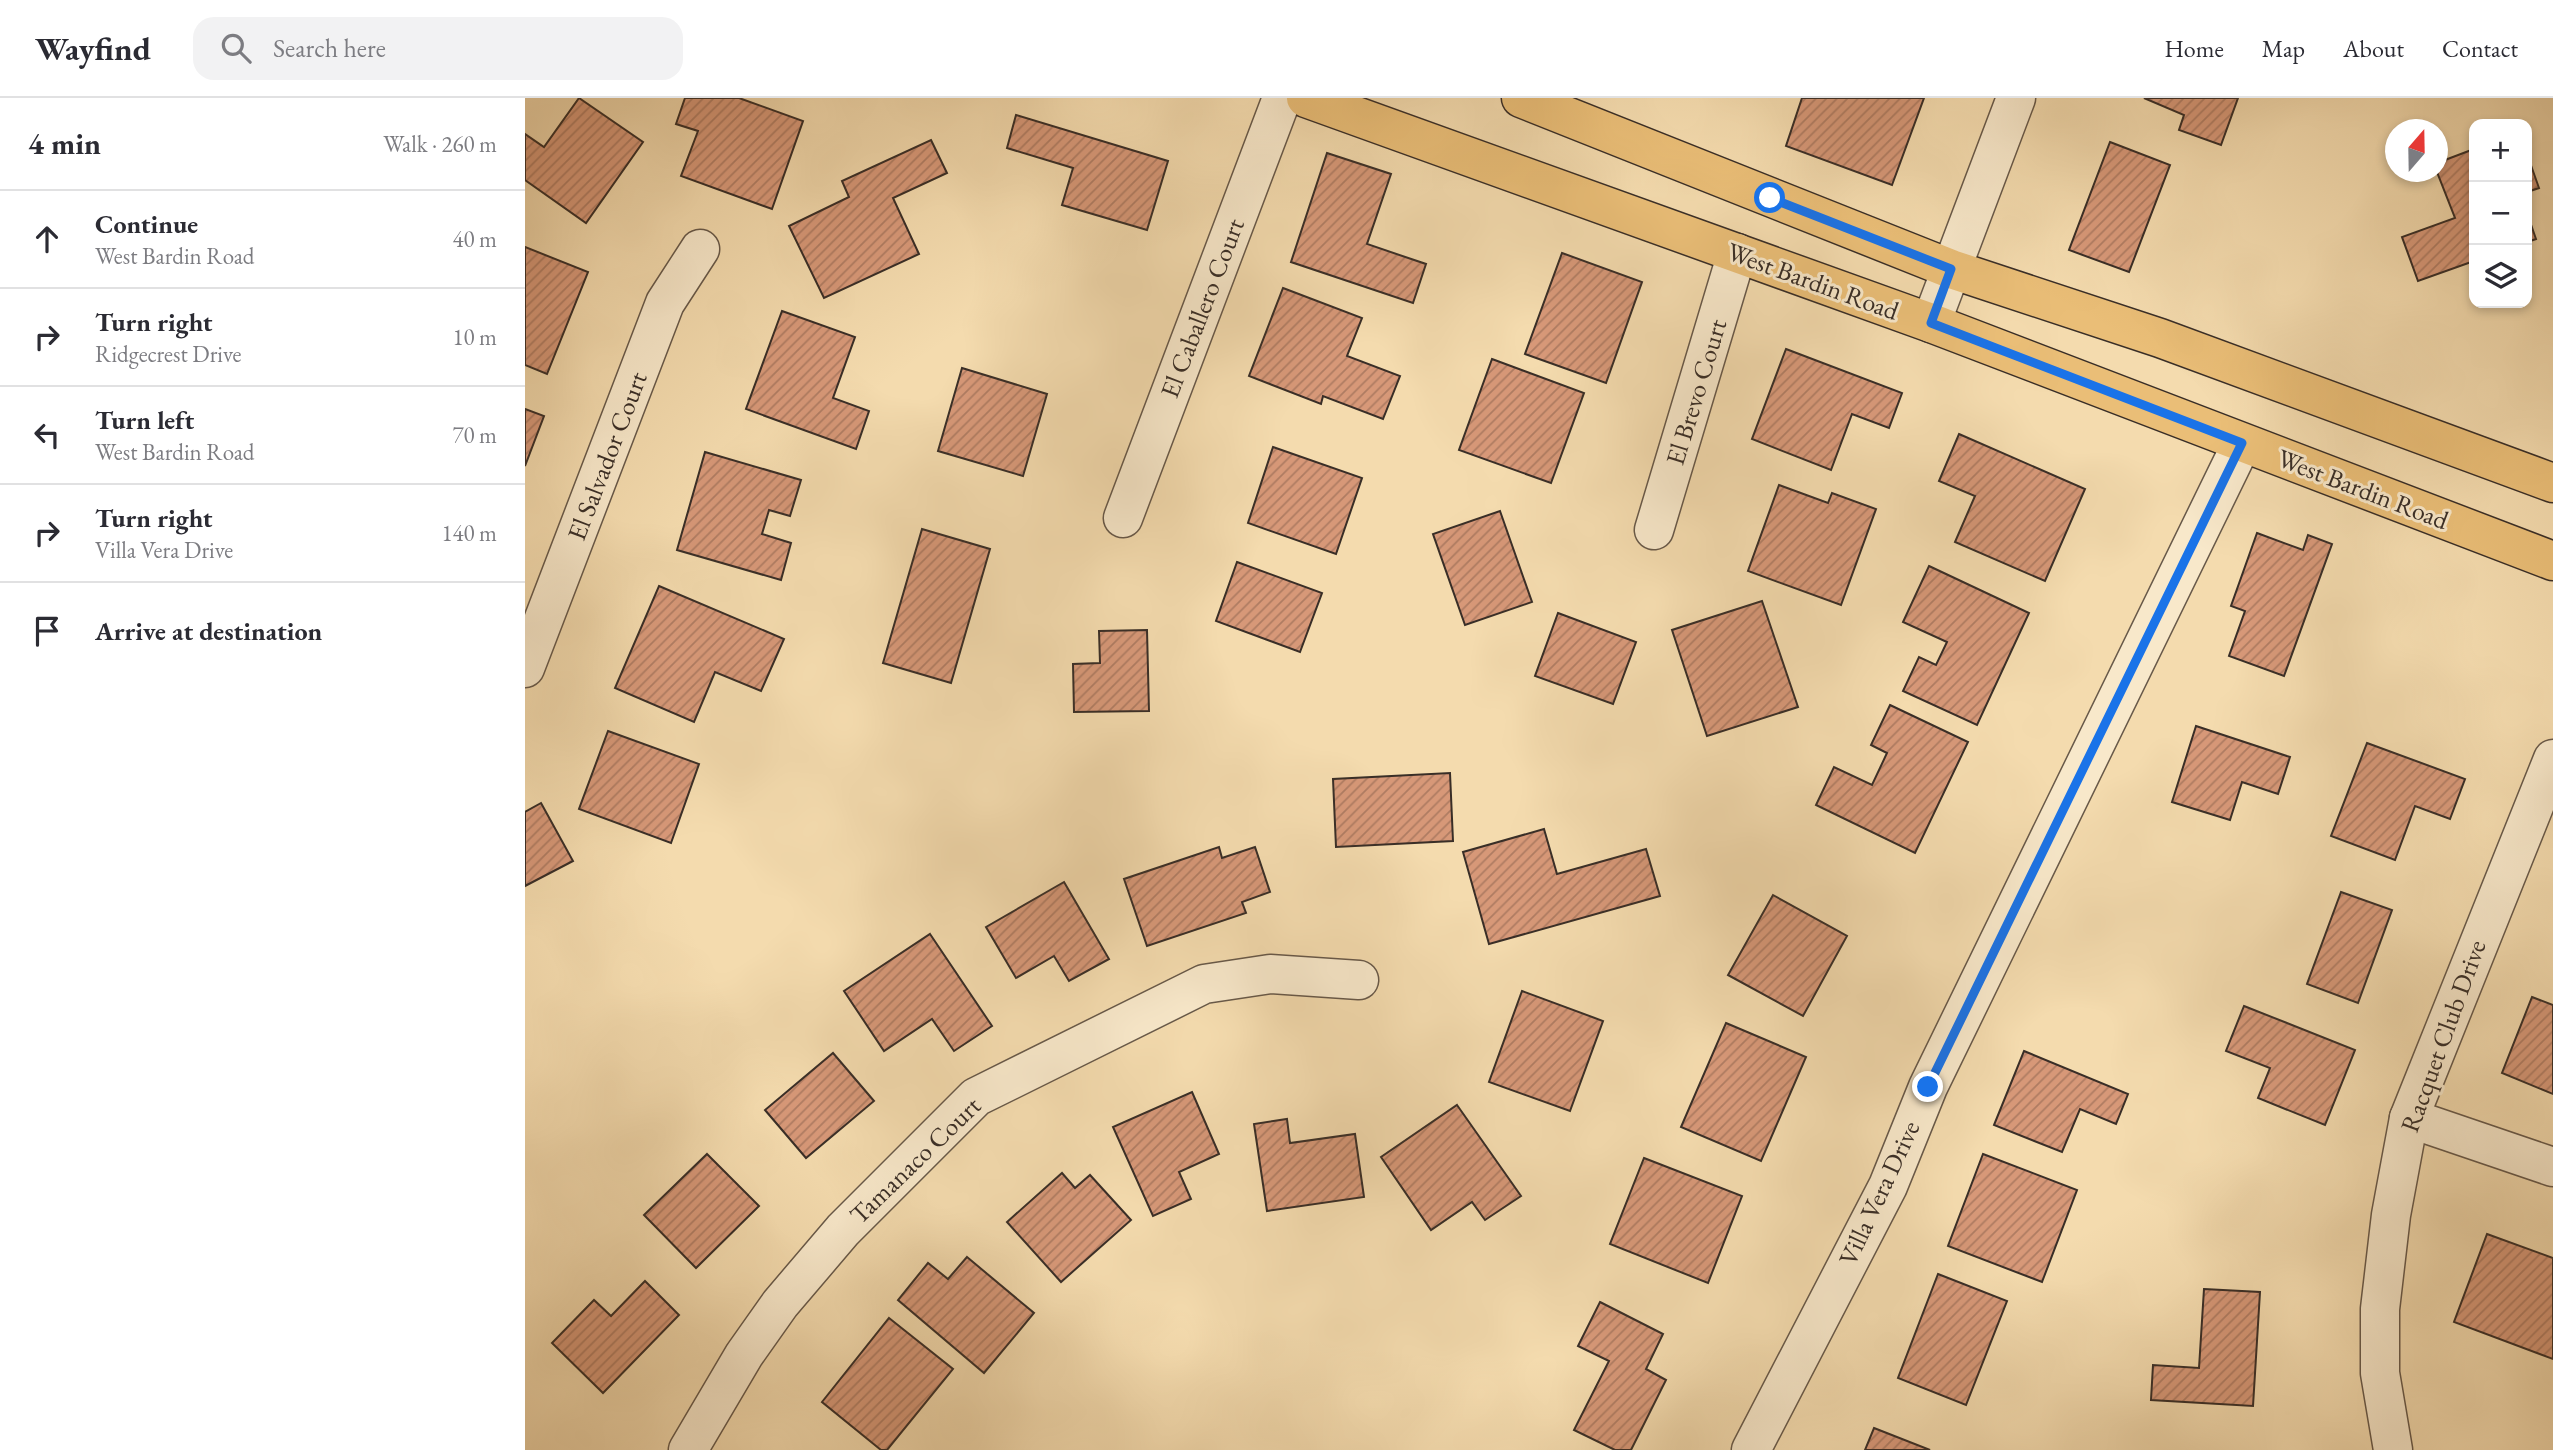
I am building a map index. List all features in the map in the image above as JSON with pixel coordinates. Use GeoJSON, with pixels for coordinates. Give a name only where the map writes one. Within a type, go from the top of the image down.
{"type":"FeatureCollection","features":[{"type":"Feature","properties":{"kind":"main road","name":"West Bardin Road"},"geometry":{"type":"LineString","coordinates":[[1305,98],[1931,323],[2553,561]]}},
{"type":"Feature","properties":{"kind":"main road"},"geometry":{"type":"LineString","coordinates":[[1521,98],[1951,269],[2160,338],[2553,483]]}},
{"type":"Feature","properties":{"kind":"street","name":"El Caballero Court"},"geometry":{"type":"LineString","coordinates":[[1123,518],[1282,98]]}},
{"type":"Feature","properties":{"kind":"street"},"geometry":{"type":"LineString","coordinates":[[1931,323],[2016,98]]}},
{"type":"Feature","properties":{"kind":"street","name":"El Salvador Court"},"geometry":{"type":"LineString","coordinates":[[525,668],[665,303],[700,249]]}},
{"type":"Feature","properties":{"kind":"street","name":"El Brevo Court"},"geometry":{"type":"LineString","coordinates":[[1654,530],[1737,253]]}},
{"type":"Feature","properties":{"kind":"street","name":"Villa Vera Drive"},"geometry":{"type":"LineString","coordinates":[[1751,1450],[1888,1185],[1928,1087],[2242,443]]}},
{"type":"Feature","properties":{"kind":"street","name":"Racquet Club Drive"},"geometry":{"type":"LineString","coordinates":[[2393,1450],[2380,1373],[2380,1309],[2391,1215],[2409,1118],[2553,759]]}},
{"type":"Feature","properties":{"kind":"street","name":"Tamanaco Court"},"geometry":{"type":"LineString","coordinates":[[688,1450],[744,1355],[780,1304],[843,1230],[976,1097],[1204,984],[1270,974],[1359,980]]}},
{"type":"Feature","properties":{"kind":"street"},"geometry":{"type":"LineString","coordinates":[[2409,1118],[2553,1167]]}},
{"type":"Feature","properties":{"kind":"building"},"geometry":{"type":"Polygon","coordinates":[[[579,98],[643,142],[586,223],[525,180],[525,134],[544,147],[579,98]]]}},
{"type":"Feature","properties":{"kind":"building"},"geometry":{"type":"Polygon","coordinates":[[[685,98],[739,98],[803,121],[772,209],[681,176],[698,131],[676,124],[685,98]]]}},
{"type":"Feature","properties":{"kind":"building"},"geometry":{"type":"Polygon","coordinates":[[[1802,98],[1924,98],[1892,185],[1786,146],[1802,98]]]}},
{"type":"Feature","properties":{"kind":"building"},"geometry":{"type":"Polygon","coordinates":[[[2144,98],[2238,98],[2221,145],[2179,130],[2184,115],[2144,98]]]}},
{"type":"Feature","properties":{"kind":"building"},"geometry":{"type":"Polygon","coordinates":[[[1016,115],[1168,161],[1147,230],[1062,205],[1073,168],[1007,148],[1016,115]]]}},
{"type":"Feature","properties":{"kind":"building"},"geometry":{"type":"Polygon","coordinates":[[[931,140],[947,173],[893,198],[919,254],[824,298],[789,226],[849,197],[842,181],[931,140]]]}},
{"type":"Feature","properties":{"kind":"building"},"geometry":{"type":"Polygon","coordinates":[[[2110,142],[2170,165],[2129,272],[2069,250],[2110,142]]]}},
{"type":"Feature","properties":{"kind":"building"},"geometry":{"type":"Polygon","coordinates":[[[2469,151],[2469,263],[2418,281],[2402,237],[2455,218],[2441,182],[2448,182],[2448,159],[2469,151]]]}},
{"type":"Feature","properties":{"kind":"building"},"geometry":{"type":"Polygon","coordinates":[[[1327,153],[1391,174],[1367,244],[1426,264],[1413,303],[1291,262],[1327,153]]]}},
{"type":"Feature","properties":{"kind":"building"},"geometry":{"type":"Polygon","coordinates":[[[2532,168],[2539,188],[2532,190],[2532,168]]]}},
{"type":"Feature","properties":{"kind":"building"},"geometry":{"type":"Polygon","coordinates":[[[525,247],[588,272],[547,374],[525,365],[525,247]]]}},
{"type":"Feature","properties":{"kind":"building"},"geometry":{"type":"Polygon","coordinates":[[[1562,253],[1642,282],[1606,383],[1525,354],[1562,253]]]}},
{"type":"Feature","properties":{"kind":"building"},"geometry":{"type":"Polygon","coordinates":[[[1283,288],[1362,318],[1347,356],[1400,376],[1383,419],[1323,396],[1321,404],[1249,376],[1283,288]]]}},
{"type":"Feature","properties":{"kind":"building"},"geometry":{"type":"Polygon","coordinates":[[[782,311],[855,337],[833,398],[869,411],[856,449],[746,409],[782,311]]]}},
{"type":"Feature","properties":{"kind":"building"},"geometry":{"type":"Polygon","coordinates":[[[1786,349],[1902,393],[1889,428],[1852,414],[1831,470],[1752,439],[1786,349]]]}},
{"type":"Feature","properties":{"kind":"building"},"geometry":{"type":"Polygon","coordinates":[[[1492,359],[1584,393],[1551,483],[1459,450],[1492,359]]]}},
{"type":"Feature","properties":{"kind":"building"},"geometry":{"type":"Polygon","coordinates":[[[962,368],[1047,394],[1023,476],[938,451],[962,368]]]}},
{"type":"Feature","properties":{"kind":"building"},"geometry":{"type":"Polygon","coordinates":[[[525,409],[544,416],[525,466],[525,409]]]}},
{"type":"Feature","properties":{"kind":"building"},"geometry":{"type":"Polygon","coordinates":[[[1959,434],[2085,489],[2045,581],[1955,542],[1975,496],[1939,481],[1959,434]]]}},
{"type":"Feature","properties":{"kind":"building"},"geometry":{"type":"Polygon","coordinates":[[[1273,447],[1362,478],[1336,554],[1248,523],[1273,447]]]}},
{"type":"Feature","properties":{"kind":"building"},"geometry":{"type":"Polygon","coordinates":[[[705,452],[801,480],[790,516],[769,510],[762,534],[791,543],[781,580],[677,550],[705,452]]]}},
{"type":"Feature","properties":{"kind":"building"},"geometry":{"type":"Polygon","coordinates":[[[1779,485],[1828,503],[1832,493],[1876,509],[1841,605],[1748,571],[1779,485]]]}},
{"type":"Feature","properties":{"kind":"building"},"geometry":{"type":"Polygon","coordinates":[[[1500,511],[1532,602],[1465,625],[1433,534],[1500,511]]]}},
{"type":"Feature","properties":{"kind":"building"},"geometry":{"type":"Polygon","coordinates":[[[922,529],[990,549],[951,683],[883,663],[922,529]]]}},
{"type":"Feature","properties":{"kind":"building"},"geometry":{"type":"Polygon","coordinates":[[[2257,533],[2303,550],[2308,535],[2332,544],[2284,676],[2229,656],[2245,611],[2231,606],[2257,533]]]}},
{"type":"Feature","properties":{"kind":"building"},"geometry":{"type":"Polygon","coordinates":[[[1237,562],[1322,593],[1300,652],[1216,621],[1237,562]]]}},
{"type":"Feature","properties":{"kind":"building"},"geometry":{"type":"Polygon","coordinates":[[[1929,566],[2029,613],[1977,725],[1903,691],[1919,657],[1936,665],[1947,642],[1903,622],[1929,566]]]}},
{"type":"Feature","properties":{"kind":"building"},"geometry":{"type":"Polygon","coordinates":[[[659,586],[784,639],[761,691],[715,672],[694,722],[615,688],[659,586]]]}},
{"type":"Feature","properties":{"kind":"building"},"geometry":{"type":"Polygon","coordinates":[[[1762,601],[1798,707],[1707,736],[1672,630],[1762,601]]]}},
{"type":"Feature","properties":{"kind":"building"},"geometry":{"type":"Polygon","coordinates":[[[1558,613],[1636,642],[1613,704],[1535,676],[1558,613]]]}},
{"type":"Feature","properties":{"kind":"building"},"geometry":{"type":"Polygon","coordinates":[[[1147,630],[1149,711],[1074,712],[1073,664],[1100,663],[1099,631],[1147,630]]]}},
{"type":"Feature","properties":{"kind":"building"},"geometry":{"type":"Polygon","coordinates":[[[1890,705],[1968,742],[1915,853],[1816,805],[1834,767],[1872,785],[1887,753],[1871,745],[1890,705]]]}},
{"type":"Feature","properties":{"kind":"building"},"geometry":{"type":"Polygon","coordinates":[[[2196,726],[2290,757],[2278,794],[2242,782],[2230,820],[2172,802],[2196,726]]]}},
{"type":"Feature","properties":{"kind":"building"},"geometry":{"type":"Polygon","coordinates":[[[608,731],[699,764],[671,843],[579,809],[608,731]]]}},
{"type":"Feature","properties":{"kind":"building"},"geometry":{"type":"Polygon","coordinates":[[[2367,743],[2465,779],[2450,819],[2415,806],[2395,860],[2331,836],[2367,743]]]}},
{"type":"Feature","properties":{"kind":"building"},"geometry":{"type":"Polygon","coordinates":[[[1450,773],[1453,841],[1336,847],[1333,779],[1450,773]]]}},
{"type":"Feature","properties":{"kind":"building"},"geometry":{"type":"Polygon","coordinates":[[[541,803],[573,861],[525,886],[525,812],[541,803]]]}},
{"type":"Feature","properties":{"kind":"building"},"geometry":{"type":"Polygon","coordinates":[[[1544,829],[1557,874],[1646,849],[1660,896],[1489,944],[1463,852],[1544,829]]]}},
{"type":"Feature","properties":{"kind":"building"},"geometry":{"type":"Polygon","coordinates":[[[1219,847],[1222,858],[1255,847],[1270,892],[1242,902],[1246,913],[1147,946],[1124,879],[1219,847]]]}},
{"type":"Feature","properties":{"kind":"building"},"geometry":{"type":"Polygon","coordinates":[[[1064,882],[1109,959],[1069,981],[1054,956],[1016,978],[986,927],[1064,882]]]}},
{"type":"Feature","properties":{"kind":"building"},"geometry":{"type":"Polygon","coordinates":[[[2341,892],[2392,910],[2358,1003],[2307,984],[2341,892]]]}},
{"type":"Feature","properties":{"kind":"building"},"geometry":{"type":"Polygon","coordinates":[[[1773,895],[1847,936],[1803,1016],[1728,975],[1773,895]]]}},
{"type":"Feature","properties":{"kind":"building"},"geometry":{"type":"Polygon","coordinates":[[[930,934],[992,1026],[954,1051],[932,1019],[884,1051],[844,991],[930,934]]]}},
{"type":"Feature","properties":{"kind":"building"},"geometry":{"type":"Polygon","coordinates":[[[1522,991],[1603,1021],[1570,1111],[1489,1082],[1522,991]]]}},
{"type":"Feature","properties":{"kind":"building"},"geometry":{"type":"Polygon","coordinates":[[[2532,997],[2553,1005],[2553,1094],[2502,1073],[2532,997]]]}},
{"type":"Feature","properties":{"kind":"building"},"geometry":{"type":"Polygon","coordinates":[[[2244,1006],[2355,1050],[2325,1125],[2258,1098],[2270,1068],[2226,1051],[2244,1006]]]}},
{"type":"Feature","properties":{"kind":"building"},"geometry":{"type":"Polygon","coordinates":[[[1726,1023],[1806,1057],[1761,1161],[1681,1127],[1726,1023]]]}},
{"type":"Feature","properties":{"kind":"building"},"geometry":{"type":"Polygon","coordinates":[[[2024,1051],[2128,1094],[2116,1124],[2080,1109],[2062,1152],[1994,1125],[2024,1051]]]}},
{"type":"Feature","properties":{"kind":"building"},"geometry":{"type":"Polygon","coordinates":[[[833,1053],[874,1101],[806,1158],[765,1110],[833,1053]]]}},
{"type":"Feature","properties":{"kind":"building"},"geometry":{"type":"Polygon","coordinates":[[[1192,1092],[1219,1154],[1179,1172],[1191,1199],[1153,1216],[1113,1127],[1192,1092]]]}},
{"type":"Feature","properties":{"kind":"building"},"geometry":{"type":"Polygon","coordinates":[[[1457,1105],[1521,1196],[1485,1220],[1472,1202],[1431,1230],[1381,1157],[1457,1105]]]}},
{"type":"Feature","properties":{"kind":"building"},"geometry":{"type":"Polygon","coordinates":[[[1287,1119],[1290,1143],[1355,1134],[1364,1197],[1267,1211],[1254,1124],[1287,1119]]]}},
{"type":"Feature","properties":{"kind":"building"},"geometry":{"type":"Polygon","coordinates":[[[707,1154],[759,1206],[696,1268],[644,1215],[707,1154]]]}},
{"type":"Feature","properties":{"kind":"building"},"geometry":{"type":"Polygon","coordinates":[[[1983,1154],[2077,1190],[2042,1282],[1948,1246],[1983,1154]]]}},
{"type":"Feature","properties":{"kind":"building"},"geometry":{"type":"Polygon","coordinates":[[[1644,1158],[1742,1196],[1708,1283],[1610,1244],[1644,1158]]]}},
{"type":"Feature","properties":{"kind":"building"},"geometry":{"type":"Polygon","coordinates":[[[1062,1173],[1075,1188],[1090,1175],[1131,1220],[1061,1282],[1007,1222],[1062,1173]]]}},
{"type":"Feature","properties":{"kind":"building"},"geometry":{"type":"Polygon","coordinates":[[[2487,1234],[2553,1258],[2553,1359],[2454,1322],[2487,1234]]]}},
{"type":"Feature","properties":{"kind":"building"},"geometry":{"type":"Polygon","coordinates":[[[967,1257],[1034,1313],[984,1373],[898,1300],[928,1263],[948,1279],[967,1257]]]}},
{"type":"Feature","properties":{"kind":"building"},"geometry":{"type":"Polygon","coordinates":[[[1938,1274],[2007,1301],[1966,1405],[1898,1378],[1938,1274]]]}},
{"type":"Feature","properties":{"kind":"building"},"geometry":{"type":"Polygon","coordinates":[[[645,1281],[679,1315],[603,1393],[552,1343],[594,1300],[611,1316],[645,1281]]]}},
{"type":"Feature","properties":{"kind":"building"},"geometry":{"type":"Polygon","coordinates":[[[2204,1289],[2260,1292],[2253,1406],[2151,1400],[2153,1365],[2199,1368],[2204,1289]]]}},
{"type":"Feature","properties":{"kind":"building"},"geometry":{"type":"Polygon","coordinates":[[[1600,1302],[1663,1334],[1646,1369],[1666,1380],[1631,1450],[1615,1450],[1574,1430],[1609,1361],[1578,1346],[1600,1302]]]}},
{"type":"Feature","properties":{"kind":"building"},"geometry":{"type":"Polygon","coordinates":[[[889,1318],[953,1369],[887,1450],[881,1450],[822,1402],[889,1318]]]}},
{"type":"Feature","properties":{"kind":"building"},"geometry":{"type":"Polygon","coordinates":[[[1874,1428],[1930,1450],[1865,1450],[1874,1428]]]}},
{"type":"Feature","properties":{"kind":"route"},"geometry":{"type":"LineString","coordinates":[[1770,198],[1951,269],[1931,323],[2242,443],[1928,1087]]}}]}
